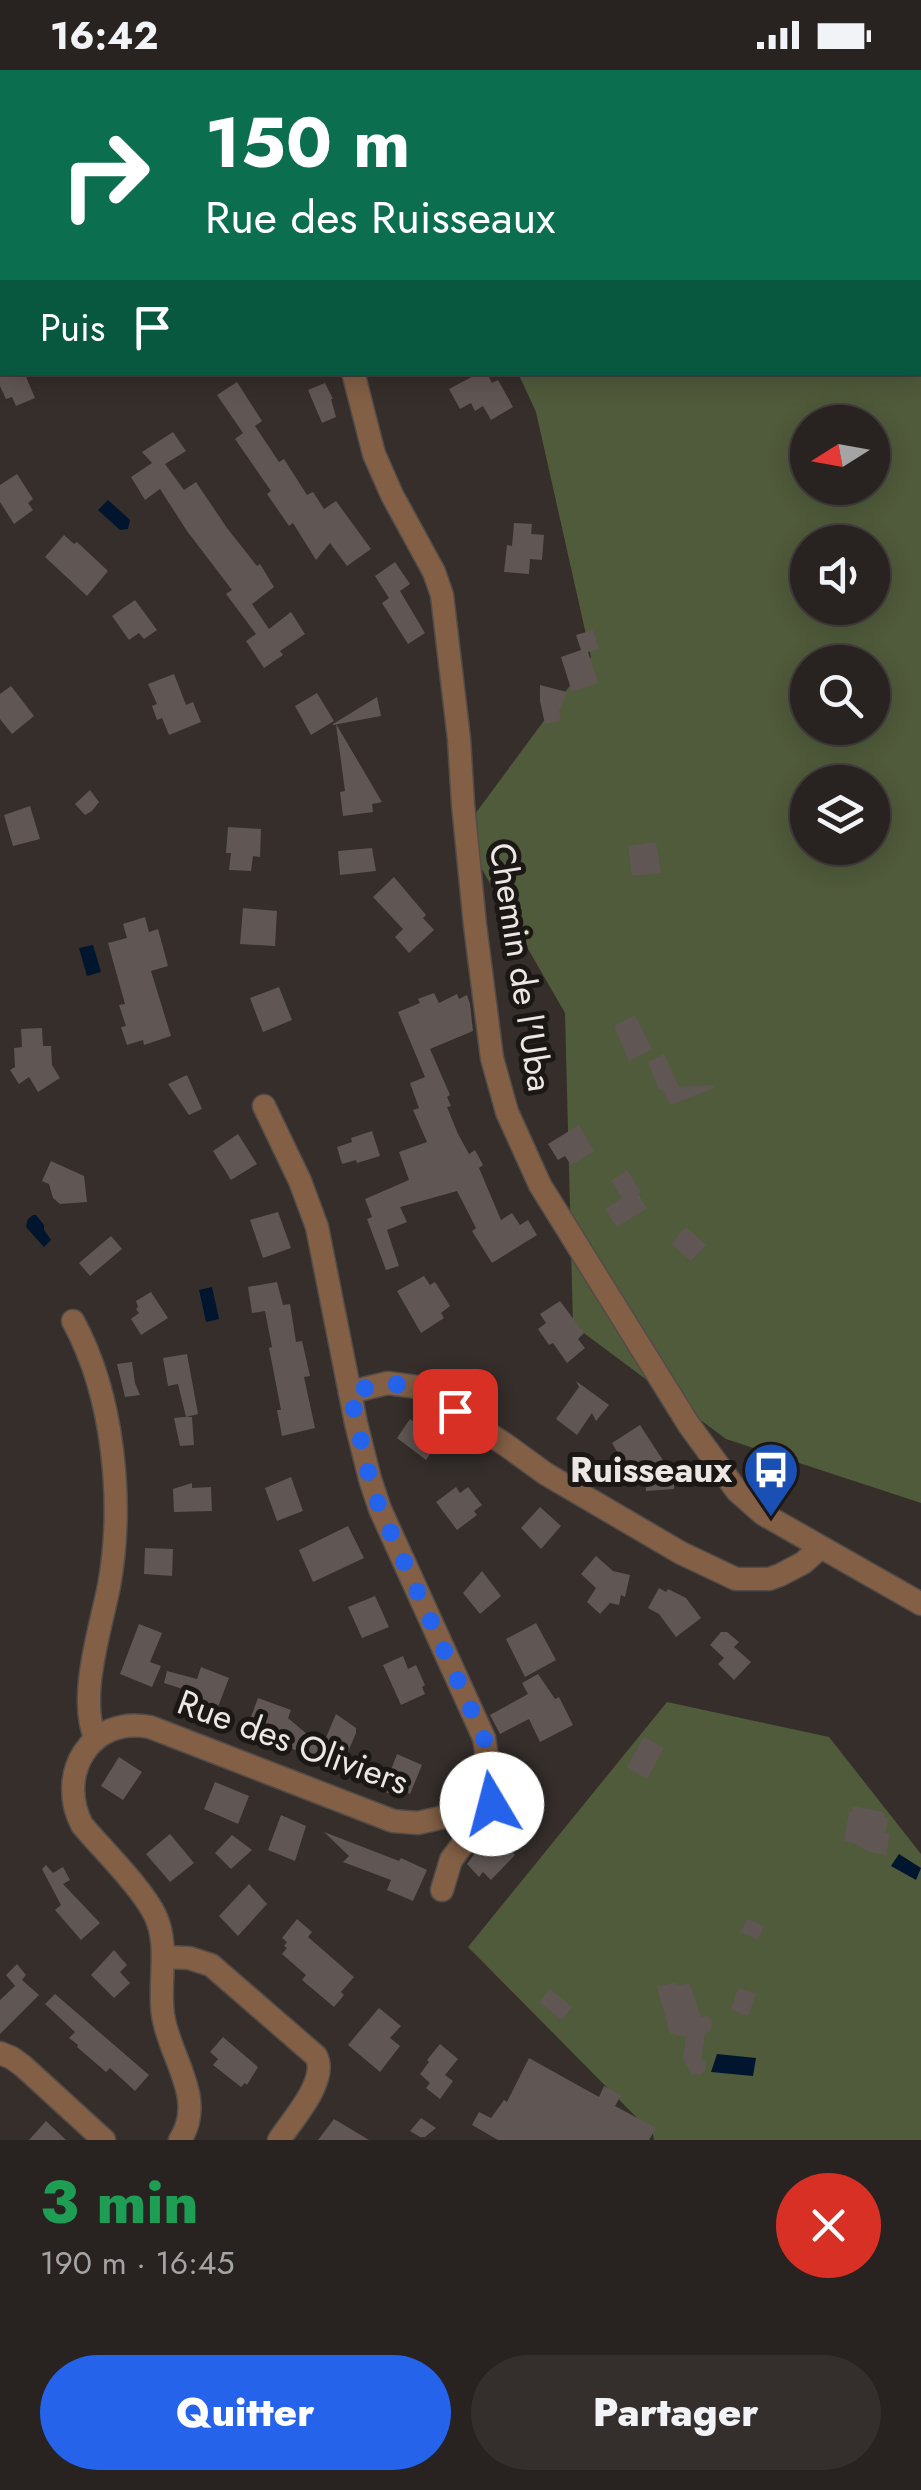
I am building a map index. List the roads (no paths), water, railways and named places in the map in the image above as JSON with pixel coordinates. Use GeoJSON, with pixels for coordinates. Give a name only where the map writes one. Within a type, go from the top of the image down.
{"type":"FeatureCollection","features":[{"type":"Feature","properties":{"kind":"street","name":"Chemin de l'Uba"},"geometry":{"type":"LineString","coordinates":[[354,375],[374,454],[434,572],[445,610],[474,924],[492,1058],[507,1112],[549,1200],[729,1481],[755,1509],[921,1604]]}},
{"type":"Feature","properties":{"kind":"street"},"geometry":{"type":"LineString","coordinates":[[264,1106],[317,1227],[350,1392],[380,1509],[484,1738],[486,1761],[481,1780],[491,1789],[492,1804],[452,1860],[442,1890]]}},
{"type":"Feature","properties":{"kind":"street"},"geometry":{"type":"LineString","coordinates":[[73,1321],[93,1367],[103,1404],[114,1477],[111,1570],[92,1672],[91,1726],[96,1738],[82,1758],[74,1780],[73,1801],[82,1825],[150,1905],[159,1925],[165,2027],[190,2104],[188,2126],[180,2140]]}},
{"type":"Feature","properties":{"kind":"street"},"geometry":{"type":"LineString","coordinates":[[350,1392],[388,1383],[417,1387],[560,1483],[681,1553],[736,1579],[780,1575],[820,1548]]}},
{"type":"Feature","properties":{"kind":"street","name":"Rue des Oliviers"},"geometry":{"type":"LineString","coordinates":[[96,1738],[125,1724],[150,1728],[393,1821],[418,1823],[444,1817],[481,1780]]}},
{"type":"Feature","properties":{"kind":"street"},"geometry":{"type":"LineString","coordinates":[[163,1957],[188,1958],[211,1966],[316,2056],[320,2068],[316,2084],[279,2140]]}},
{"type":"Feature","properties":{"kind":"street"},"geometry":{"type":"LineString","coordinates":[[0,2054],[23,2066],[104,2140]]}},
{"type":"Feature","properties":{"kind":"water"},"geometry":{"type":"Polygon","coordinates":[[[108,500],[130,520],[128,529],[120,530],[98,510],[108,500]]]}},
{"type":"Feature","properties":{"kind":"water"},"geometry":{"type":"Polygon","coordinates":[[[93,945],[101,972],[87,976],[79,948],[93,945]]]}},
{"type":"Feature","properties":{"kind":"water"},"geometry":{"type":"Polygon","coordinates":[[[33,1215],[44,1225],[51,1240],[44,1247],[26,1227],[33,1215]]]}},
{"type":"Feature","properties":{"kind":"water"},"geometry":{"type":"Polygon","coordinates":[[[212,1287],[219,1319],[206,1322],[199,1290],[212,1287]]]}},
{"type":"Feature","properties":{"kind":"water"},"geometry":{"type":"Polygon","coordinates":[[[899,1854],[921,1868],[916,1880],[891,1866],[899,1854]]]}},
{"type":"Feature","properties":{"kind":"water"},"geometry":{"type":"Polygon","coordinates":[[[717,2054],[756,2058],[753,2076],[711,2072],[717,2054]]]}},
{"type":"Feature","properties":{"kind":"place","name":"Ruisseaux"},"geometry":{"type":"Point","coordinates":[771,1519]}}]}
